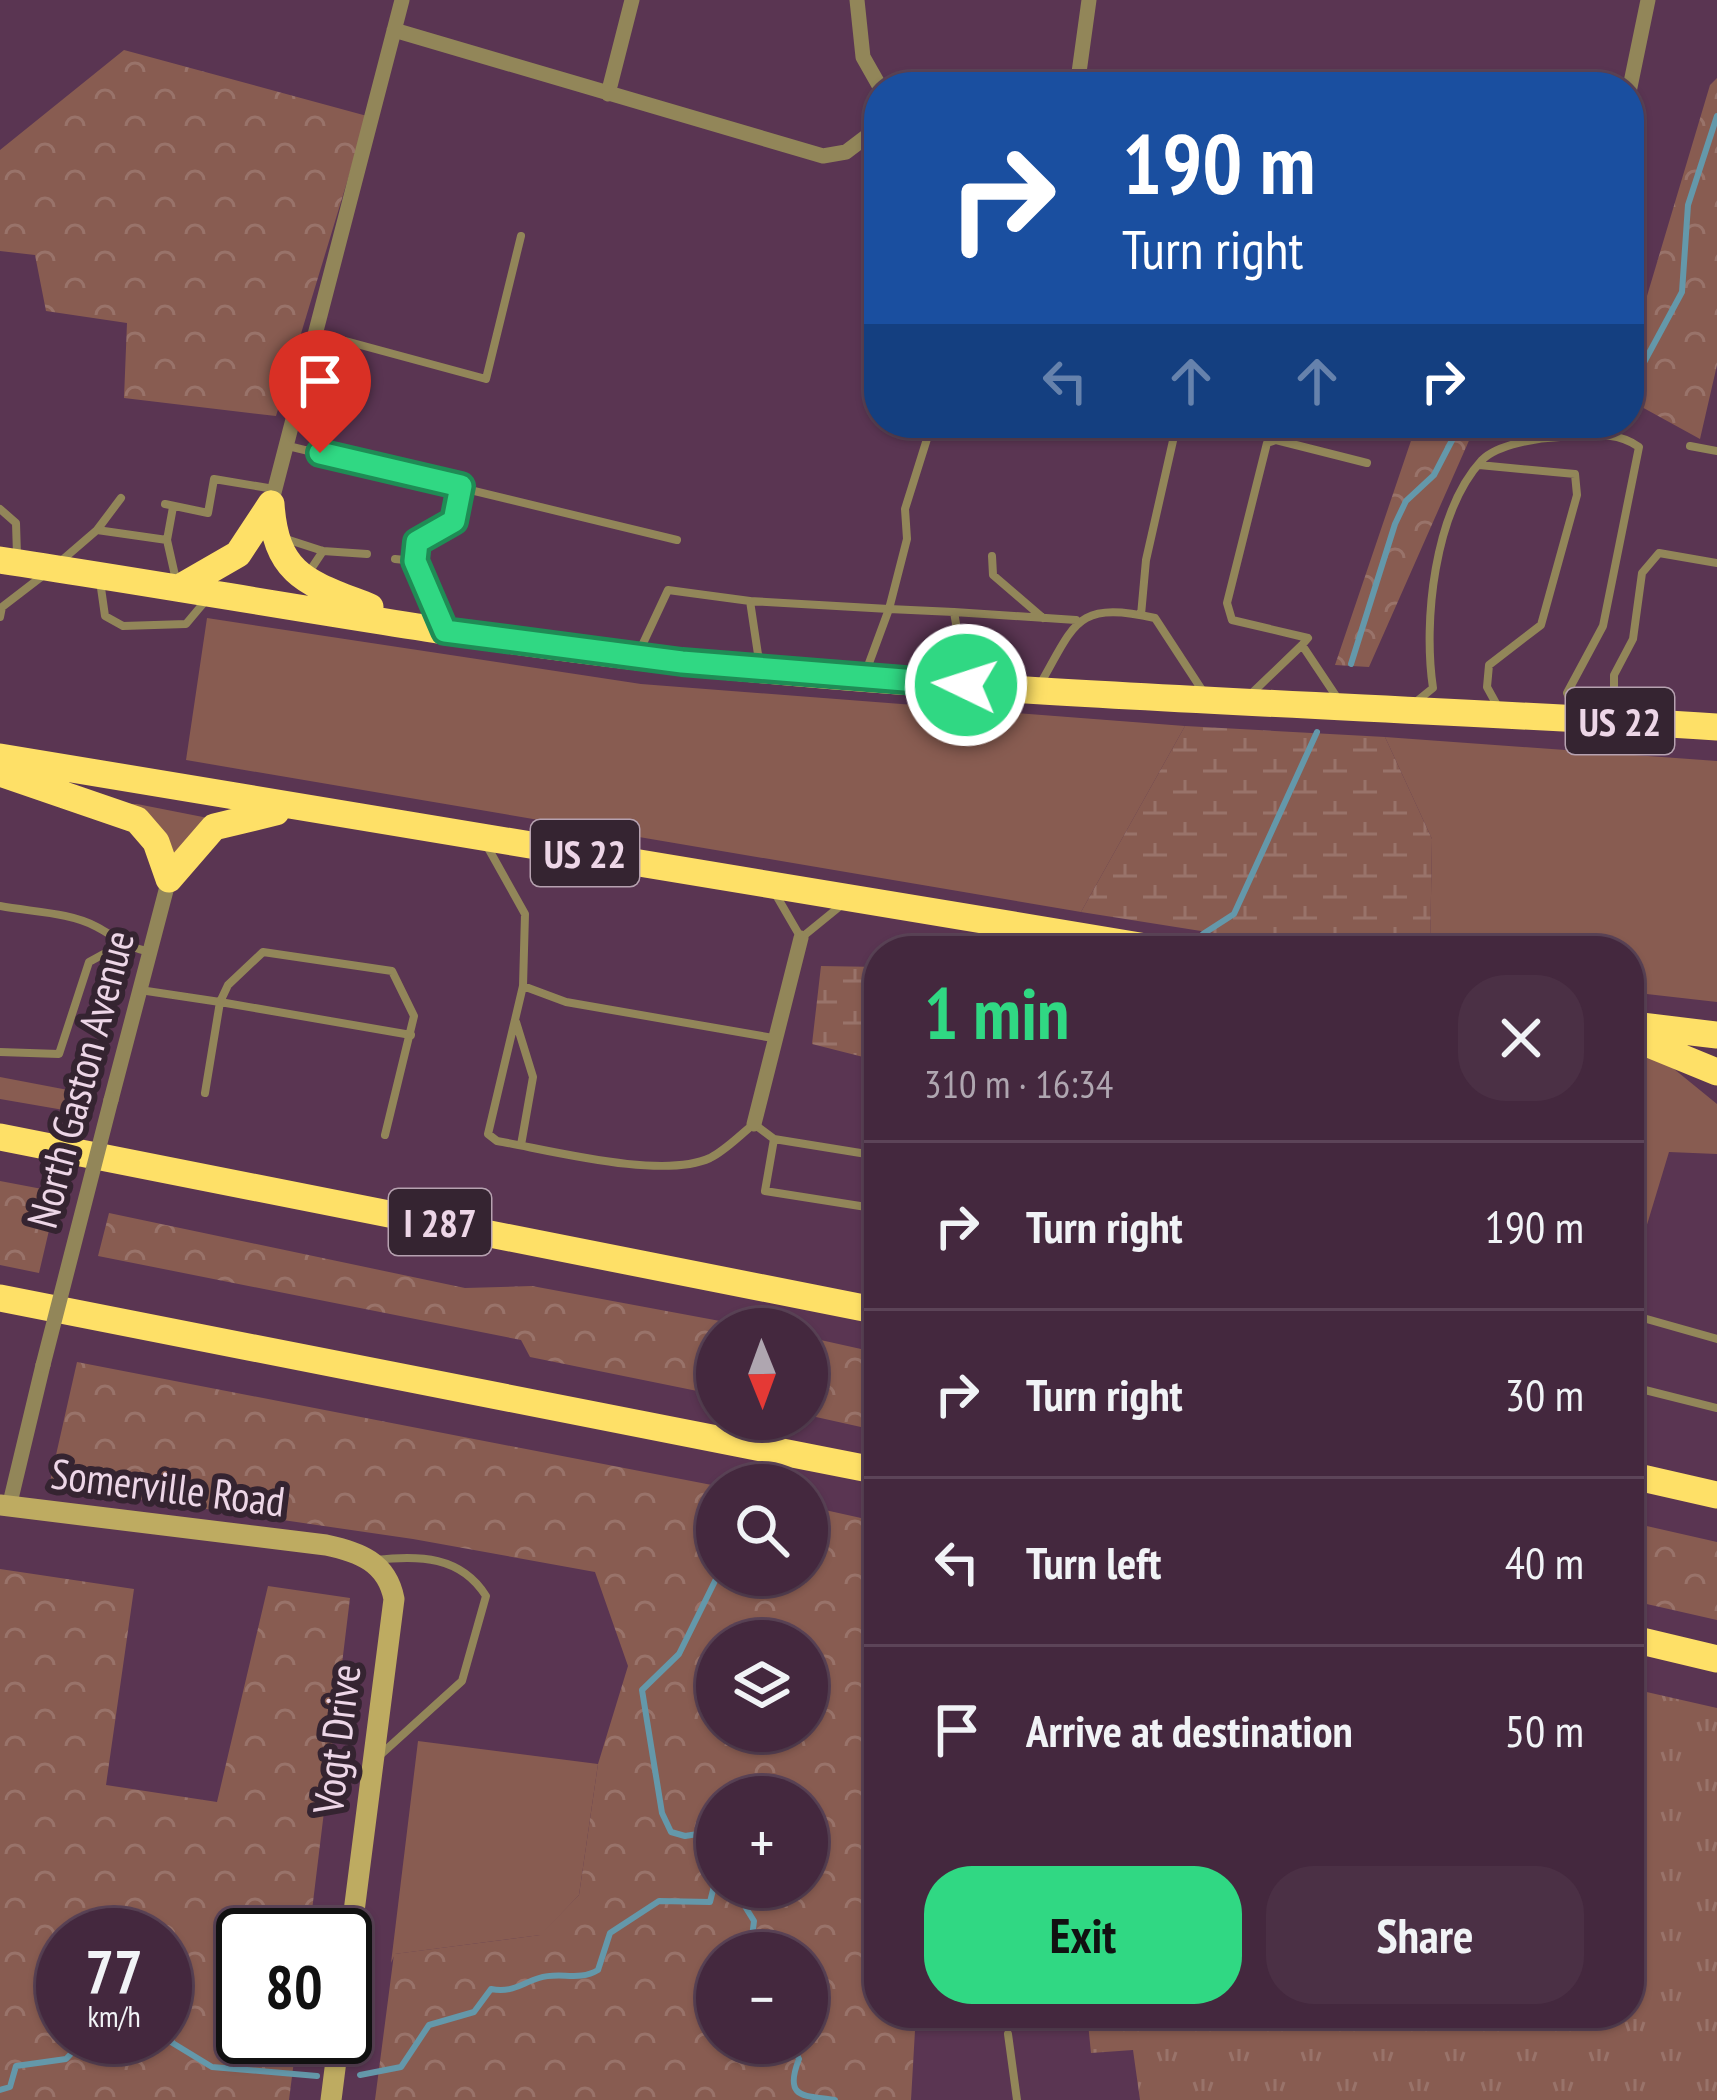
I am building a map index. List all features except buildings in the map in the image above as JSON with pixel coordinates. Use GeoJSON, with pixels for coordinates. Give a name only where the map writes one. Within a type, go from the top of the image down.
{"type":"FeatureCollection","features":[{"type":"Feature","properties":{"kind":"highway"},"geometry":{"type":"LineString","coordinates":[[273,497],[273,534],[287,564],[304,579],[416,626]]}},
{"type":"Feature","properties":{"kind":"highway"},"geometry":{"type":"LineString","coordinates":[[178,588],[238,554],[273,497]]}},
{"type":"Feature","properties":{"kind":"highway","name":"US 22"},"geometry":{"type":"LineString","coordinates":[[9,561],[445,631],[760,668],[1036,690],[1717,727]]}},
{"type":"Feature","properties":{"kind":"highway","name":"US 22"},"geometry":{"type":"LineString","coordinates":[[0,757],[1082,936]]}},
{"type":"Feature","properties":{"kind":"highway"},"geometry":{"type":"LineString","coordinates":[[0,773],[137,820],[156,842],[169,879]]}},
{"type":"Feature","properties":{"kind":"highway"},"geometry":{"type":"LineString","coordinates":[[169,879],[194,844],[224,822],[316,809]]}},
{"type":"Feature","properties":{"kind":"highway"},"geometry":{"type":"LineString","coordinates":[[1644,1026],[1717,1035]]}},
{"type":"Feature","properties":{"kind":"highway"},"geometry":{"type":"LineString","coordinates":[[1644,1042],[1717,1072]]}},
{"type":"Feature","properties":{"kind":"highway","name":"I 287"},"geometry":{"type":"LineString","coordinates":[[0,1136],[864,1308]]}},
{"type":"Feature","properties":{"kind":"highway"},"geometry":{"type":"LineString","coordinates":[[0,1298],[864,1468]]}},
{"type":"Feature","properties":{"kind":"highway"},"geometry":{"type":"LineString","coordinates":[[1644,1478],[1717,1495]]}},
{"type":"Feature","properties":{"kind":"highway"},"geometry":{"type":"LineString","coordinates":[[1644,1642],[1717,1659]]}},
{"type":"Feature","properties":{"kind":"street"},"geometry":{"type":"LineString","coordinates":[[273,497],[402,0]]}},
{"type":"Feature","properties":{"kind":"street"},"geometry":{"type":"LineString","coordinates":[[608,94],[632,0]]}},
{"type":"Feature","properties":{"kind":"street"},"geometry":{"type":"LineString","coordinates":[[857,0],[863,57],[872,72]]}},
{"type":"Feature","properties":{"kind":"street"},"geometry":{"type":"LineString","coordinates":[[1079,72],[1089,0]]}},
{"type":"Feature","properties":{"kind":"street"},"geometry":{"type":"LineString","coordinates":[[1633,72],[1648,0]]}},
{"type":"Feature","properties":{"kind":"street"},"geometry":{"type":"LineString","coordinates":[[394,30],[823,156],[846,152],[864,138]]}},
{"type":"Feature","properties":{"kind":"street","name":"North Gaston Avenue"},"geometry":{"type":"LineString","coordinates":[[4,1506],[169,879]]}},
{"type":"Feature","properties":{"kind":"street"},"geometry":{"type":"LineString","coordinates":[[754,1124],[801,938]]}},
{"type":"Feature","properties":{"kind":"street","name":"Somerville Road"},"geometry":{"type":"LineString","coordinates":[[4,1506],[326,1545],[373,1560]]}},
{"type":"Feature","properties":{"kind":"street","name":"Vogt Drive"},"geometry":{"type":"LineString","coordinates":[[354,1908],[394,1599],[391,1583],[373,1560]]}},
{"type":"Feature","properties":{"kind":"street"},"geometry":{"type":"LineString","coordinates":[[332,2100],[335,2064]]}},
{"type":"Feature","properties":{"kind":"lane"},"geometry":{"type":"LineString","coordinates":[[316,332],[486,379],[521,236]]}},
{"type":"Feature","properties":{"kind":"lane"},"geometry":{"type":"LineString","coordinates":[[864,677],[889,609],[907,538],[905,509],[927,438]]}},
{"type":"Feature","properties":{"kind":"lane"},"geometry":{"type":"LineString","coordinates":[[1141,615],[1146,560],[1174,438]]}},
{"type":"Feature","properties":{"kind":"lane"},"geometry":{"type":"LineString","coordinates":[[1407,710],[1433,688],[1426,618],[1455,500],[1485,457],[1537,438]]}},
{"type":"Feature","properties":{"kind":"lane"},"geometry":{"type":"LineString","coordinates":[[1578,718],[1567,693],[1603,626],[1639,447],[1627,438]]}},
{"type":"Feature","properties":{"kind":"lane"},"geometry":{"type":"LineString","coordinates":[[1246,699],[1308,638],[1232,620],[1228,612],[1267,442],[1276,440],[1367,464]]}},
{"type":"Feature","properties":{"kind":"lane"},"geometry":{"type":"LineString","coordinates":[[286,446],[677,540]]}},
{"type":"Feature","properties":{"kind":"lane"},"geometry":{"type":"LineString","coordinates":[[1690,446],[1717,451]]}},
{"type":"Feature","properties":{"kind":"lane"},"geometry":{"type":"LineString","coordinates":[[1479,465],[1575,474],[1577,495],[1541,626],[1490,665],[1487,687],[1501,714]]}},
{"type":"Feature","properties":{"kind":"lane"},"geometry":{"type":"LineString","coordinates":[[178,588],[167,540],[169,506],[208,513],[214,479],[273,497]]}},
{"type":"Feature","properties":{"kind":"lane"},"geometry":{"type":"LineString","coordinates":[[445,631],[415,561],[417,542],[454,521],[461,486]]}},
{"type":"Feature","properties":{"kind":"lane"},"geometry":{"type":"LineString","coordinates":[[0,617],[2,608],[97,530],[121,498]]}},
{"type":"Feature","properties":{"kind":"lane"},"geometry":{"type":"LineString","coordinates":[[0,509],[16,523],[9,561]]}},
{"type":"Feature","properties":{"kind":"lane"},"geometry":{"type":"LineString","coordinates":[[97,530],[167,540]]}},
{"type":"Feature","properties":{"kind":"lane"},"geometry":{"type":"LineString","coordinates":[[273,534],[323,551],[367,554]]}},
{"type":"Feature","properties":{"kind":"lane"},"geometry":{"type":"LineString","coordinates":[[304,579],[323,551]]}},
{"type":"Feature","properties":{"kind":"lane"},"geometry":{"type":"LineString","coordinates":[[1614,721],[1614,675],[1634,639],[1642,572],[1659,554],[1717,563]]}},
{"type":"Feature","properties":{"kind":"lane"},"geometry":{"type":"LineString","coordinates":[[992,556],[993,575],[1044,619]]}},
{"type":"Feature","properties":{"kind":"lane"},"geometry":{"type":"LineString","coordinates":[[395,559],[415,561]]}},
{"type":"Feature","properties":{"kind":"lane"},"geometry":{"type":"LineString","coordinates":[[100,576],[105,616],[123,626],[186,624],[212,594]]}},
{"type":"Feature","properties":{"kind":"lane"},"geometry":{"type":"LineString","coordinates":[[637,656],[668,590],[750,601],[1044,619],[1078,620],[1101,612],[1141,615],[1163,625],[1206,697]]}},
{"type":"Feature","properties":{"kind":"lane"},"geometry":{"type":"LineString","coordinates":[[750,601],[760,668]]}},
{"type":"Feature","properties":{"kind":"lane"},"geometry":{"type":"LineString","coordinates":[[955,612],[966,685]]}},
{"type":"Feature","properties":{"kind":"lane"},"geometry":{"type":"LineString","coordinates":[[1036,690],[1078,620]]}},
{"type":"Feature","properties":{"kind":"lane"},"geometry":{"type":"LineString","coordinates":[[1302,645],[1342,705]]}},
{"type":"Feature","properties":{"kind":"lane"},"geometry":{"type":"LineString","coordinates":[[478,835],[501,864],[525,914],[523,986],[487,1130],[494,1139],[683,1165],[710,1157],[754,1124],[774,1139],[864,1154]]}},
{"type":"Feature","properties":{"kind":"lane"},"geometry":{"type":"LineString","coordinates":[[769,883],[801,938],[852,897]]}},
{"type":"Feature","properties":{"kind":"lane"},"geometry":{"type":"LineString","coordinates":[[0,906],[97,927],[120,945],[150,952]]}},
{"type":"Feature","properties":{"kind":"lane"},"geometry":{"type":"LineString","coordinates":[[0,1052],[59,1054],[88,962],[120,945]]}},
{"type":"Feature","properties":{"kind":"lane"},"geometry":{"type":"LineString","coordinates":[[205,1093],[220,1001],[228,985],[263,952],[392,971],[414,1016],[385,1136]]}},
{"type":"Feature","properties":{"kind":"lane"},"geometry":{"type":"LineString","coordinates":[[523,986],[566,1002],[775,1039]]}},
{"type":"Feature","properties":{"kind":"lane"},"geometry":{"type":"LineString","coordinates":[[139,990],[411,1035]]}},
{"type":"Feature","properties":{"kind":"lane"},"geometry":{"type":"LineString","coordinates":[[515,1020],[532,1070],[521,1145]]}},
{"type":"Feature","properties":{"kind":"lane"},"geometry":{"type":"LineString","coordinates":[[774,1139],[765,1192],[864,1207]]}},
{"type":"Feature","properties":{"kind":"lane"},"geometry":{"type":"LineString","coordinates":[[1644,1318],[1717,1339]]}},
{"type":"Feature","properties":{"kind":"lane"},"geometry":{"type":"LineString","coordinates":[[1644,1390],[1717,1408]]}},
{"type":"Feature","properties":{"kind":"lane"},"geometry":{"type":"LineString","coordinates":[[372,1762],[462,1681],[486,1596],[476,1580],[452,1563],[373,1560]]}},
{"type":"Feature","properties":{"kind":"lane"},"geometry":{"type":"LineString","coordinates":[[1008,2034],[1017,2100]]}},
{"type":"Feature","properties":{"kind":"green space"},"geometry":{"type":"Polygon","coordinates":[[[124,50],[367,116],[276,416],[124,398],[127,323],[46,311],[35,255],[0,251],[0,150],[124,50]]]}},
{"type":"Feature","properties":{"kind":"green space"},"geometry":{"type":"Polygon","coordinates":[[[1717,78],[1717,365],[1700,439],[1644,408],[1644,306],[1710,85],[1717,78]]]}},
{"type":"Feature","properties":{"kind":"green space"},"geometry":{"type":"Polygon","coordinates":[[[1412,438],[1470,438],[1369,667],[1335,665],[1412,438]]]}},
{"type":"Feature","properties":{"kind":"green space"},"geometry":{"type":"Polygon","coordinates":[[[207,618],[641,684],[1185,726],[1081,912],[186,760],[207,618]]]}},
{"type":"Feature","properties":{"kind":"green space"},"geometry":{"type":"Polygon","coordinates":[[[1185,726],[1385,737],[1432,839],[1430,936],[1232,936],[1081,912],[1185,726]]]}},
{"type":"Feature","properties":{"kind":"green space"},"geometry":{"type":"Polygon","coordinates":[[[1385,737],[1717,761],[1717,1002],[1644,994],[1644,936],[1430,936],[1432,839],[1385,737]]]}},
{"type":"Feature","properties":{"kind":"green space"},"geometry":{"type":"Polygon","coordinates":[[[128,804],[137,804],[208,818],[175,857],[128,804]]]}},
{"type":"Feature","properties":{"kind":"green space"},"geometry":{"type":"Polygon","coordinates":[[[821,966],[864,967],[864,1057],[812,1044],[821,966]]]}},
{"type":"Feature","properties":{"kind":"green space"},"geometry":{"type":"Polygon","coordinates":[[[1644,1057],[1663,1060],[1717,1104],[1717,1154],[1669,1152],[1644,1235],[1644,1057]]]}},
{"type":"Feature","properties":{"kind":"green space"},"geometry":{"type":"Polygon","coordinates":[[[0,1077],[89,1094],[81,1113],[0,1099],[0,1077]]]}},
{"type":"Feature","properties":{"kind":"green space"},"geometry":{"type":"Polygon","coordinates":[[[0,1181],[58,1192],[39,1273],[0,1265],[0,1181]]]}},
{"type":"Feature","properties":{"kind":"green space"},"geometry":{"type":"Polygon","coordinates":[[[109,1213],[465,1288],[532,1286],[696,1317],[696,1391],[530,1357],[521,1340],[98,1256],[109,1213]]]}},
{"type":"Feature","properties":{"kind":"green space"},"geometry":{"type":"Polygon","coordinates":[[[828,1342],[864,1350],[864,1428],[828,1420],[828,1342]]]}},
{"type":"Feature","properties":{"kind":"green space"},"geometry":{"type":"Polygon","coordinates":[[[77,1362],[696,1482],[696,1596],[828,1596],[828,1511],[864,1519],[864,2028],[915,2028],[911,2100],[375,2100],[394,1954],[540,1935],[579,1895],[598,1764],[628,1666],[595,1572],[413,1539],[49,1486],[77,1362]]]}},
{"type":"Feature","properties":{"kind":"green space"},"geometry":{"type":"Polygon","coordinates":[[[1644,1525],[1717,1542],[1717,1620],[1644,1603],[1644,1525]]]}},
{"type":"Feature","properties":{"kind":"green space"},"geometry":{"type":"Polygon","coordinates":[[[0,1569],[134,1589],[106,1785],[217,1802],[268,1586],[350,1598],[312,1908],[216,1908],[216,2064],[294,2064],[289,2100],[0,2100],[0,1569]]]}},
{"type":"Feature","properties":{"kind":"green space"},"geometry":{"type":"Polygon","coordinates":[[[1644,1691],[1717,1708],[1717,2100],[1140,2100],[1133,2050],[1091,2053],[1088,2028],[1644,2028],[1644,1691]]]}},
{"type":"Feature","properties":{"kind":"green space"},"geometry":{"type":"Polygon","coordinates":[[[418,1741],[598,1764],[579,1895],[541,1935],[395,1954],[391,1963],[418,1741]]]}},
{"type":"Feature","properties":{"kind":"waterway"},"geometry":{"type":"LineString","coordinates":[[1644,362],[1682,292],[1688,205],[1717,116]]}},
{"type":"Feature","properties":{"kind":"waterway"},"geometry":{"type":"LineString","coordinates":[[1351,664],[1395,524],[1406,501],[1434,475],[1453,438]]}},
{"type":"Feature","properties":{"kind":"waterway"},"geometry":{"type":"LineString","coordinates":[[1203,934],[1234,914],[1317,732]]}},
{"type":"Feature","properties":{"kind":"waterway"},"geometry":{"type":"LineString","coordinates":[[696,1834],[671,1832],[662,1813],[642,1690],[679,1654],[708,1596]]}},
{"type":"Feature","properties":{"kind":"waterway"},"geometry":{"type":"LineString","coordinates":[[360,2075],[401,2067],[429,2025],[474,2012],[491,1989],[598,1970],[610,1933],[659,1901],[696,1902]]}},
{"type":"Feature","properties":{"kind":"waterway"},"geometry":{"type":"LineString","coordinates":[[746,1908],[754,1921],[753,1932]]}},
{"type":"Feature","properties":{"kind":"waterway"},"geometry":{"type":"LineString","coordinates":[[192,2055],[212,2067],[317,2076]]}},
{"type":"Feature","properties":{"kind":"waterway"},"geometry":{"type":"LineString","coordinates":[[0,2090],[10,2087],[16,2066],[36,2063]]}},
{"type":"Feature","properties":{"kind":"waterway"},"geometry":{"type":"LineString","coordinates":[[797,2064],[795,2089],[806,2096],[835,2100]]}},
{"type":"Feature","properties":{"kind":"route"},"geometry":{"type":"LineString","coordinates":[[320,453],[461,486],[454,521],[417,542],[415,561],[445,631],[682,662],[966,685]]}}]}
